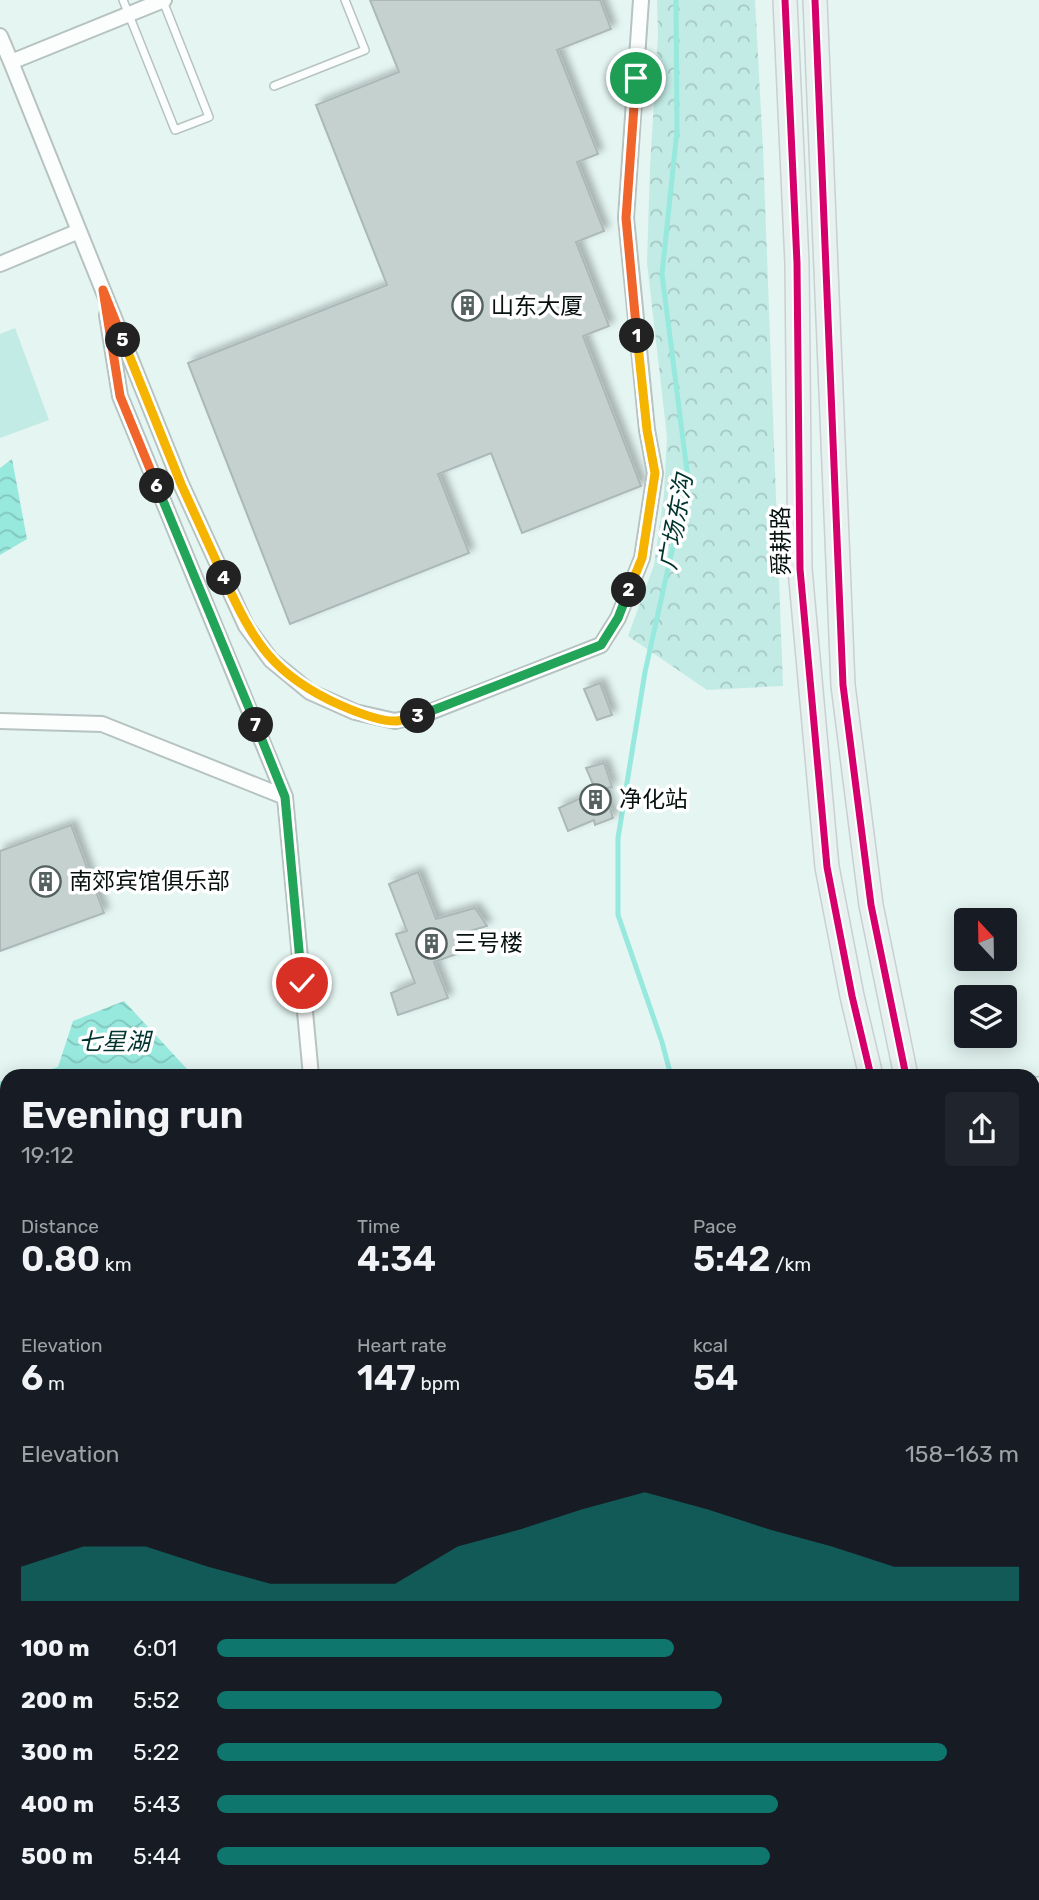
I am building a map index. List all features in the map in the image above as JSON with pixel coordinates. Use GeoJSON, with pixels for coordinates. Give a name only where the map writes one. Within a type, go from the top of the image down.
{"type":"FeatureCollection","features":[{"type":"Feature","properties":{"kind":"main road","name":"舜耕路"},"geometry":{"type":"LineString","coordinates":[[785,0],[797,263],[800,569],[827,867],[869,1069]]}},
{"type":"Feature","properties":{"kind":"main road"},"geometry":{"type":"LineString","coordinates":[[815,0],[843,685],[871,905],[905,1069]]}},
{"type":"Feature","properties":{"kind":"street"},"geometry":{"type":"LineString","coordinates":[[11,62],[163,0]]}},
{"type":"Feature","properties":{"kind":"street"},"geometry":{"type":"LineString","coordinates":[[0,36],[181,484],[246,626],[271,660],[310,692],[355,712],[395,721],[425,714],[601,645],[618,618],[642,558],[655,473],[647,430],[626,218],[641,0]]}},
{"type":"Feature","properties":{"kind":"street"},"geometry":{"type":"LineString","coordinates":[[0,264],[79,232]]}},
{"type":"Feature","properties":{"kind":"street"},"geometry":{"type":"LineString","coordinates":[[103,290],[120,396],[285,797],[309,1069]]}},
{"type":"Feature","properties":{"kind":"street"},"geometry":{"type":"LineString","coordinates":[[0,721],[102,724],[285,797]]}},
{"type":"Feature","properties":{"kind":"lane"},"geometry":{"type":"LineString","coordinates":[[123,0],[175,130],[209,117],[163,0]]}},
{"type":"Feature","properties":{"kind":"lane"},"geometry":{"type":"LineString","coordinates":[[275,86],[365,50],[345,0]]}},
{"type":"Feature","properties":{"kind":"green space"},"geometry":{"type":"Polygon","coordinates":[[[657,0],[755,0],[783,686],[707,690],[628,636],[654,565],[664,495],[667,437],[647,263],[658,34],[657,0]]]}},
{"type":"Feature","properties":{"kind":"green space"},"geometry":{"type":"Polygon","coordinates":[[[15,328],[49,420],[0,438],[0,334],[15,328]]]}},
{"type":"Feature","properties":{"kind":"water"},"geometry":{"type":"Polygon","coordinates":[[[12,459],[27,539],[0,555],[0,468],[12,459]]]}},
{"type":"Feature","properties":{"kind":"water","name":"七星湖"},"geometry":{"type":"Polygon","coordinates":[[[124,1001],[187,1069],[52,1069],[58,1067],[73,1021],[124,1001]]]}},
{"type":"Feature","properties":{"kind":"building","name":"山东大厦"},"geometry":{"type":"Polygon","coordinates":[[[370,0],[600,0],[611,29],[557,50],[598,154],[577,162],[604,231],[576,242],[609,326],[583,336],[641,486],[522,533],[491,453],[438,474],[469,553],[290,624],[188,363],[387,285],[316,105],[399,72],[370,0]]]}},
{"type":"Feature","properties":{"kind":"building"},"geometry":{"type":"Polygon","coordinates":[[[600,683],[612,715],[597,720],[584,689],[600,683]]]}},
{"type":"Feature","properties":{"kind":"building","name":"净化站"},"geometry":{"type":"Polygon","coordinates":[[[604,763],[612,787],[604,789],[613,818],[595,825],[594,820],[568,831],[559,808],[596,791],[586,768],[604,763]]]}},
{"type":"Feature","properties":{"kind":"building","name":"南郊宾馆俱乐部"},"geometry":{"type":"Polygon","coordinates":[[[71,825],[104,913],[0,951],[0,851],[71,825]]]}},
{"type":"Feature","properties":{"kind":"building","name":"三号楼"},"geometry":{"type":"Polygon","coordinates":[[[418,872],[436,919],[475,908],[487,926],[459,934],[465,951],[434,962],[448,998],[398,1015],[391,993],[415,983],[396,934],[407,931],[389,884],[418,872]]]}},
{"type":"Feature","properties":{"kind":"waterway","name":"广场东沟"},"geometry":{"type":"LineString","coordinates":[[669,1069],[618,915],[618,838],[645,672],[688,479],[662,274],[677,131],[676,0]]}},
{"type":"Feature","properties":{"kind":"cycle path"},"geometry":{"type":"LineString","coordinates":[[785,0],[797,263],[800,569],[827,867],[869,1069]]}},
{"type":"Feature","properties":{"kind":"cycle path"},"geometry":{"type":"LineString","coordinates":[[815,0],[843,685],[871,905],[905,1069]]}},
{"type":"Feature","properties":{"kind":"place","name":"山东大厦"},"geometry":{"type":"Point","coordinates":[468,306]}},
{"type":"Feature","properties":{"kind":"place","name":"净化站"},"geometry":{"type":"Point","coordinates":[596,799]}},
{"type":"Feature","properties":{"kind":"place","name":"南郊宾馆俱乐部"},"geometry":{"type":"Point","coordinates":[46,881]}},
{"type":"Feature","properties":{"kind":"place","name":"三号楼"},"geometry":{"type":"Point","coordinates":[431,943]}},
{"type":"Feature","properties":{"kind":"route"},"geometry":{"type":"LineString","coordinates":[[302,983],[285,797],[120,396],[103,290],[181,484],[246,626],[271,660],[310,692],[355,712],[395,721],[425,714],[601,645],[618,618],[642,558],[655,473],[647,430],[626,218],[636,78]]}}]}
